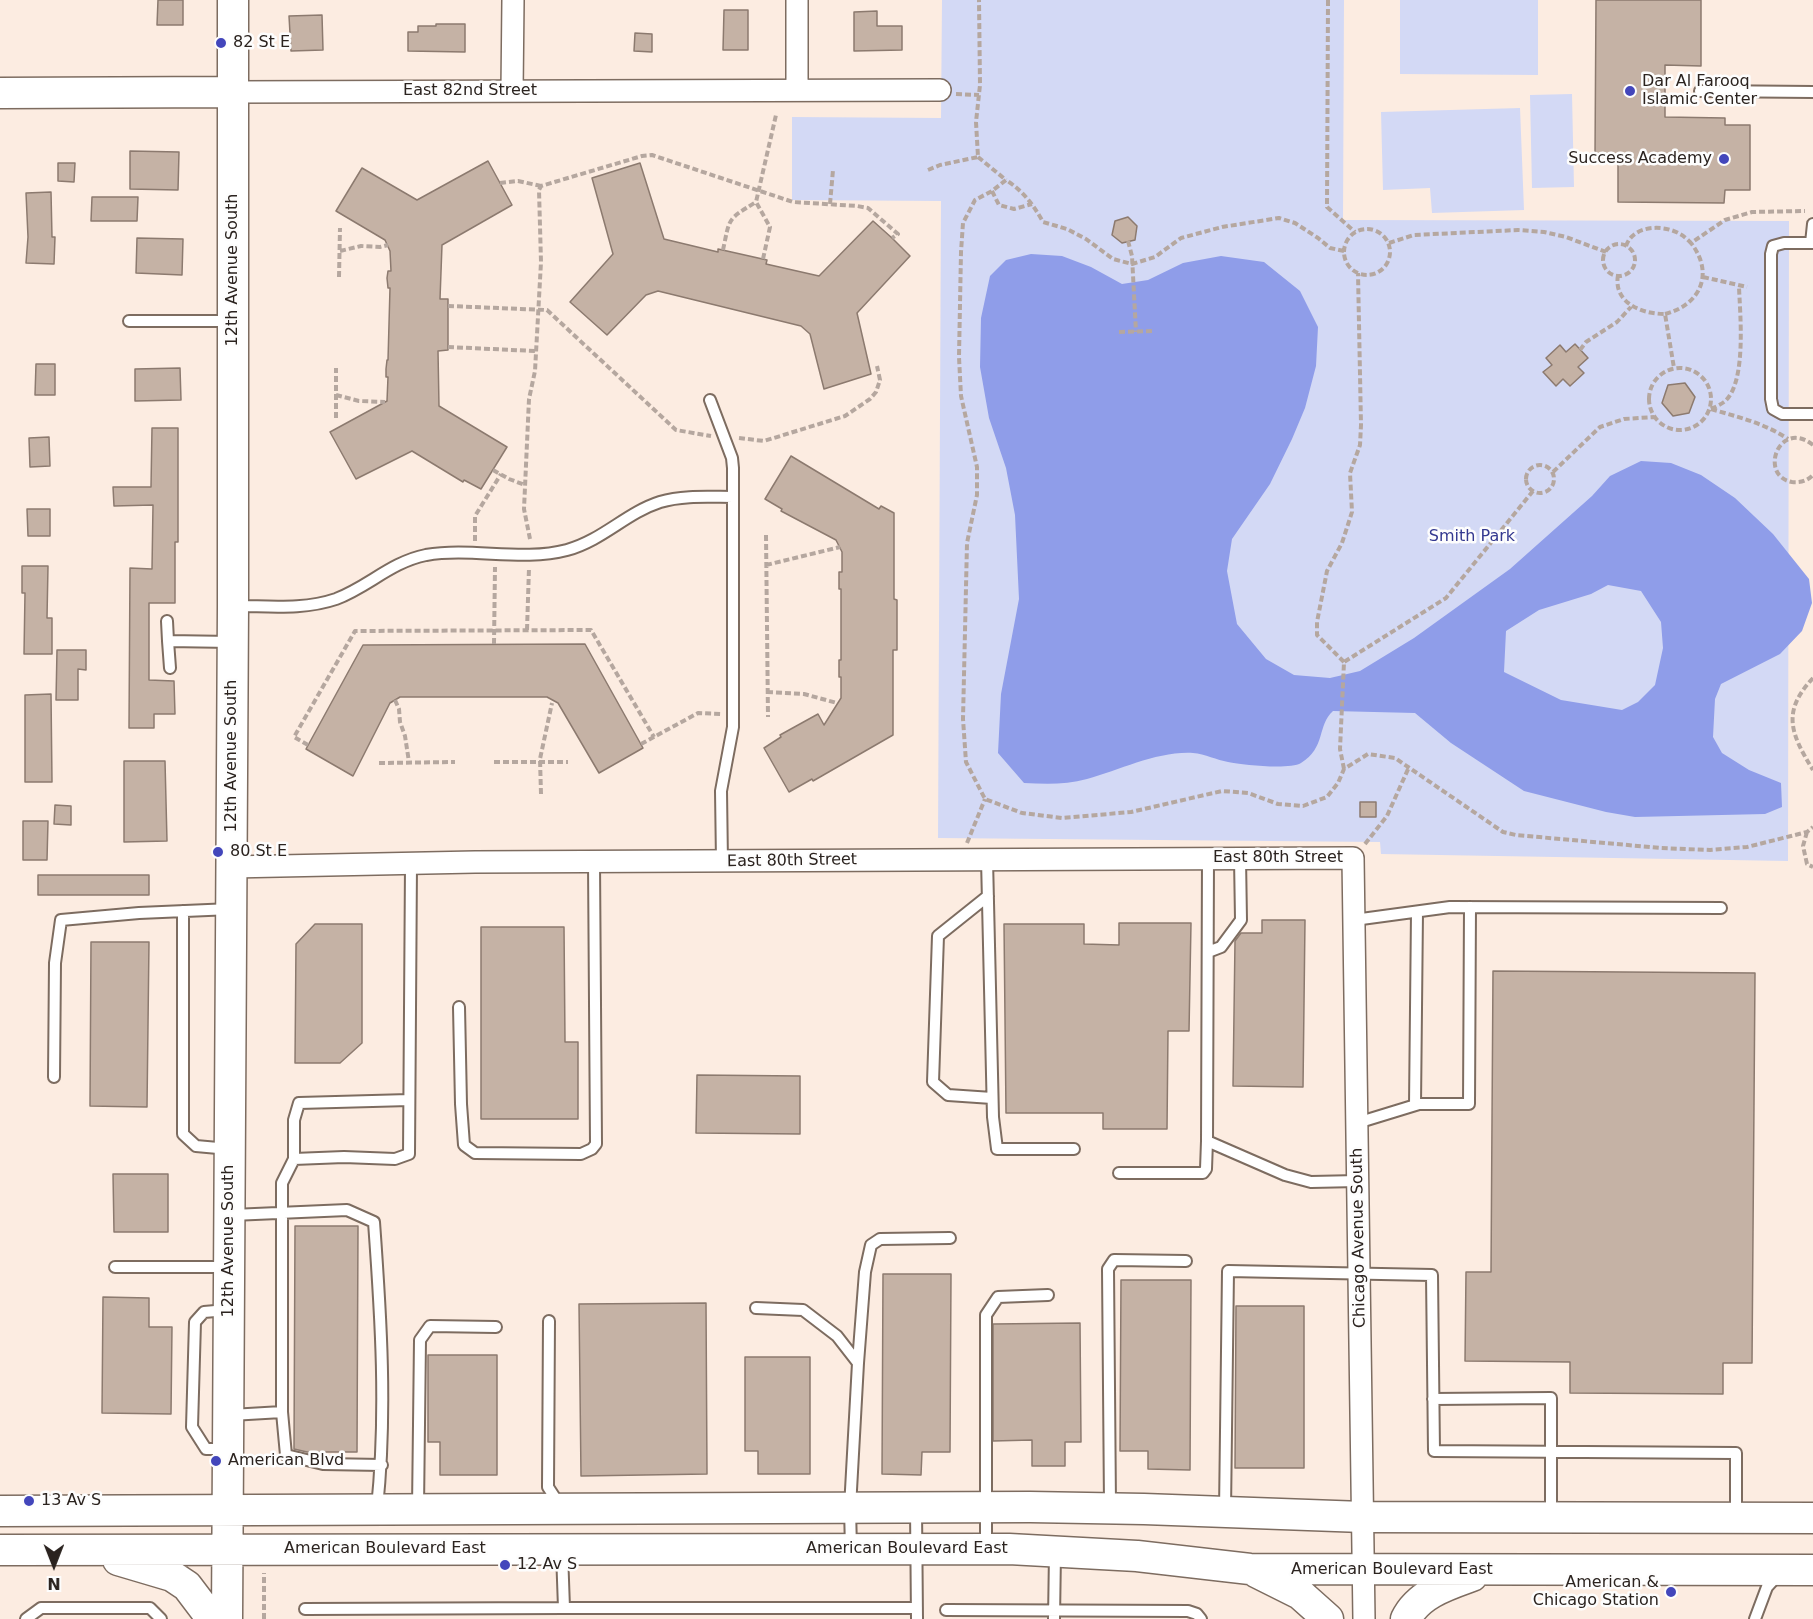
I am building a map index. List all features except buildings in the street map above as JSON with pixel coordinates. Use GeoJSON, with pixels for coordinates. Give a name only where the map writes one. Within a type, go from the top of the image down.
{"type":"FeatureCollection","features":[{"type":"Feature","properties":{"kind":"main road","name":"12th Avenue South"},"geometry":{"type":"LineString","coordinates":[[227,1619],[233,606],[232,0]]}},
{"type":"Feature","properties":{"kind":"main road","name":"East 82nd Street"},"geometry":{"type":"LineString","coordinates":[[0,93],[232,92]]}},
{"type":"Feature","properties":{"kind":"main road"},"geometry":{"type":"LineString","coordinates":[[0,1511],[985,1507],[1110,1508],[1363,1517],[1813,1518]]}},
{"type":"Feature","properties":{"kind":"main road"},"geometry":{"type":"LineString","coordinates":[[562,1509],[562,1549]]}},
{"type":"Feature","properties":{"kind":"main road"},"geometry":{"type":"LineString","coordinates":[[81,1549],[172,1576],[187,1586],[212,1619]]}},
{"type":"Feature","properties":{"kind":"main road","name":"American Boulevard East"},"geometry":{"type":"LineString","coordinates":[[0,1550],[986,1549],[1137,1556],[1250,1569],[1813,1570]]}},
{"type":"Feature","properties":{"kind":"main road"},"geometry":{"type":"LineString","coordinates":[[1250,1569],[1300,1594],[1328,1619]]}},
{"type":"Feature","properties":{"kind":"main road"},"geometry":{"type":"LineString","coordinates":[[1406,1619],[1410,1610],[1436,1590],[1487,1570]]}},
{"type":"Feature","properties":{"kind":"street"},"geometry":{"type":"LineString","coordinates":[[512,91],[513,0]]}},
{"type":"Feature","properties":{"kind":"street"},"geometry":{"type":"LineString","coordinates":[[797,0],[797,90]]}},
{"type":"Feature","properties":{"kind":"street","name":"East 82nd Street"},"geometry":{"type":"LineString","coordinates":[[232,92],[797,90],[944,92]]}},
{"type":"Feature","properties":{"kind":"street","name":"East 80th Street"},"geometry":{"type":"LineString","coordinates":[[231,867],[962,859],[1353,858]]}},
{"type":"Feature","properties":{"kind":"street","name":"Chicago Avenue South"},"geometry":{"type":"LineString","coordinates":[[1353,858],[1364,1619]]}},
{"type":"Feature","properties":{"kind":"lane"},"geometry":{"type":"LineString","coordinates":[[1700,91],[1813,92]]}},
{"type":"Feature","properties":{"kind":"lane"},"geometry":{"type":"LineString","coordinates":[[1813,224],[1812,243],[1784,243],[1773,246],[1771,254],[1771,399],[1773,409],[1782,414],[1813,414]]}},
{"type":"Feature","properties":{"kind":"lane"},"geometry":{"type":"LineString","coordinates":[[129,321],[233,321]]}},
{"type":"Feature","properties":{"kind":"lane"},"geometry":{"type":"LineString","coordinates":[[710,400],[733,468],[733,714],[732,739],[721,791],[722,862]]}},
{"type":"Feature","properties":{"kind":"lane"},"geometry":{"type":"LineString","coordinates":[[233,606],[288,607],[320,603],[337,598],[408,560],[426,555],[529,554],[565,550],[598,538],[645,508],[661,502],[691,497],[733,497]]}},
{"type":"Feature","properties":{"kind":"lane"},"geometry":{"type":"LineString","coordinates":[[167,621],[170,668]]}},
{"type":"Feature","properties":{"kind":"lane"},"geometry":{"type":"LineString","coordinates":[[168,641],[232,642]]}},
{"type":"Feature","properties":{"kind":"lane"},"geometry":{"type":"LineString","coordinates":[[1119,1173],[1203,1173],[1206,1168],[1208,858]]}},
{"type":"Feature","properties":{"kind":"lane"},"geometry":{"type":"LineString","coordinates":[[1208,952],[1221,946],[1241,920],[1240,858]]}},
{"type":"Feature","properties":{"kind":"lane"},"geometry":{"type":"LineString","coordinates":[[987,859],[992,1098],[997,1149],[1074,1149]]}},
{"type":"Feature","properties":{"kind":"lane"},"geometry":{"type":"LineString","coordinates":[[459,1007],[461,1104],[465,1145],[475,1153],[581,1154],[592,1149],[596,1144],[594,862]]}},
{"type":"Feature","properties":{"kind":"lane"},"geometry":{"type":"LineString","coordinates":[[294,1160],[344,1157],[395,1160],[409,1154],[411,864]]}},
{"type":"Feature","properties":{"kind":"lane"},"geometry":{"type":"LineString","coordinates":[[988,896],[938,936],[933,1082],[948,1095],[992,1098]]}},
{"type":"Feature","properties":{"kind":"lane"},"geometry":{"type":"LineString","coordinates":[[1354,920],[1450,908],[1721,908]]}},
{"type":"Feature","properties":{"kind":"lane"},"geometry":{"type":"LineString","coordinates":[[1357,1123],[1415,1105],[1469,1104],[1470,908]]}},
{"type":"Feature","properties":{"kind":"lane"},"geometry":{"type":"LineString","coordinates":[[54,1077],[55,963],[61,920],[231,909]]}},
{"type":"Feature","properties":{"kind":"lane"},"geometry":{"type":"LineString","coordinates":[[183,911],[183,1134],[196,1146],[230,1149]]}},
{"type":"Feature","properties":{"kind":"lane"},"geometry":{"type":"LineString","coordinates":[[1415,1105],[1418,912]]}},
{"type":"Feature","properties":{"kind":"lane"},"geometry":{"type":"LineString","coordinates":[[382,1465],[323,1464],[286,1455],[282,1412],[282,1183],[294,1160],[294,1120],[300,1103],[409,1100]]}},
{"type":"Feature","properties":{"kind":"lane"},"geometry":{"type":"LineString","coordinates":[[1207,1141],[1285,1175],[1311,1182],[1358,1181]]}},
{"type":"Feature","properties":{"kind":"lane"},"geometry":{"type":"LineString","coordinates":[[229,1215],[347,1209],[374,1222],[382,1333],[382,1465],[377,1510]]}},
{"type":"Feature","properties":{"kind":"lane"},"geometry":{"type":"LineString","coordinates":[[850,1549],[858,1363],[865,1272],[871,1245],[880,1239],[950,1238]]}},
{"type":"Feature","properties":{"kind":"lane"},"geometry":{"type":"LineString","coordinates":[[1110,1508],[1108,1269],[1114,1260],[1186,1261]]}},
{"type":"Feature","properties":{"kind":"lane"},"geometry":{"type":"LineString","coordinates":[[115,1267],[229,1267]]}},
{"type":"Feature","properties":{"kind":"lane"},"geometry":{"type":"LineString","coordinates":[[1225,1512],[1228,1271],[1432,1275],[1434,1451],[1736,1453],[1736,1518]]}},
{"type":"Feature","properties":{"kind":"lane"},"geometry":{"type":"LineString","coordinates":[[986,1549],[986,1315],[998,1297],[1048,1295]]}},
{"type":"Feature","properties":{"kind":"lane"},"geometry":{"type":"LineString","coordinates":[[756,1308],[802,1310],[837,1336],[858,1363]]}},
{"type":"Feature","properties":{"kind":"lane"},"geometry":{"type":"LineString","coordinates":[[228,1449],[206,1449],[192,1427],[195,1322],[204,1312],[229,1310]]}},
{"type":"Feature","properties":{"kind":"lane"},"geometry":{"type":"LineString","coordinates":[[549,1322],[548,1487],[562,1509]]}},
{"type":"Feature","properties":{"kind":"lane"},"geometry":{"type":"LineString","coordinates":[[418,1510],[420,1340],[430,1326],[496,1327]]}},
{"type":"Feature","properties":{"kind":"lane"},"geometry":{"type":"LineString","coordinates":[[1433,1399],[1551,1398],[1551,1518]]}},
{"type":"Feature","properties":{"kind":"lane"},"geometry":{"type":"LineString","coordinates":[[228,1415],[282,1412]]}},
{"type":"Feature","properties":{"kind":"lane"},"geometry":{"type":"LineString","coordinates":[[305,1609],[564,1608],[917,1613],[916,1508]]}},
{"type":"Feature","properties":{"kind":"lane"},"geometry":{"type":"LineString","coordinates":[[562,1549],[564,1608]]}},
{"type":"Feature","properties":{"kind":"lane"},"geometry":{"type":"LineString","coordinates":[[1054,1615],[1055,1552]]}},
{"type":"Feature","properties":{"kind":"lane"},"geometry":{"type":"LineString","coordinates":[[1755,1619],[1767,1587],[1782,1570]]}},
{"type":"Feature","properties":{"kind":"lane"},"geometry":{"type":"LineString","coordinates":[[26,1619],[41,1608],[150,1608],[161,1619]]}},
{"type":"Feature","properties":{"kind":"lane"},"geometry":{"type":"LineString","coordinates":[[946,1610],[1054,1615],[1193,1611],[1201,1619]]}},
{"type":"Feature","properties":{"kind":"path"},"geometry":{"type":"LineString","coordinates":[[979,0],[981,53],[976,122],[978,157],[1020,189],[1033,204],[1043,222],[1067,229],[1086,239],[1113,259],[1132,264],[1155,257],[1182,238],[1222,227],[1279,218],[1295,223],[1330,248],[1344,250]]}},
{"type":"Feature","properties":{"kind":"path"},"geometry":{"type":"LineString","coordinates":[[1328,0],[1327,207],[1355,232]]}},
{"type":"Feature","properties":{"kind":"path"},"geometry":{"type":"LineString","coordinates":[[944,92],[979,94]]}},
{"type":"Feature","properties":{"kind":"path"},"geometry":{"type":"LineString","coordinates":[[763,259],[770,227],[756,202],[776,115]]}},
{"type":"Feature","properties":{"kind":"path"},"geometry":{"type":"LineString","coordinates":[[500,183],[518,182],[541,186],[652,155],[800,203],[868,208],[898,234],[892,238]]}},
{"type":"Feature","properties":{"kind":"path"},"geometry":{"type":"LineString","coordinates":[[928,170],[939,165],[978,157]]}},
{"type":"Feature","properties":{"kind":"path"},"geometry":{"type":"LineString","coordinates":[[830,204],[832,170]]}},
{"type":"Feature","properties":{"kind":"path"},"geometry":{"type":"LineString","coordinates":[[1006,180],[975,200],[963,223],[959,357],[961,396],[977,467],[977,495],[967,543],[963,719],[966,762],[985,799],[1022,813],[1062,818],[1131,812],[1222,791],[1248,793],[1278,804],[1303,807],[1327,797],[1338,783],[1344,769],[1341,749],[1344,664],[1317,634],[1317,622],[1327,571],[1335,560],[1353,512],[1350,474],[1360,445],[1361,425],[1358,273]]}},
{"type":"Feature","properties":{"kind":"path"},"geometry":{"type":"LineString","coordinates":[[530,539],[524,509],[529,399],[534,378],[541,262],[539,190],[541,186]]}},
{"type":"Feature","properties":{"kind":"path"},"geometry":{"type":"LineString","coordinates":[[992,190],[999,205],[1014,209],[1033,204]]}},
{"type":"Feature","properties":{"kind":"path"},"geometry":{"type":"LineString","coordinates":[[723,250],[730,219],[756,202]]}},
{"type":"Feature","properties":{"kind":"path"},"geometry":{"type":"LineString","coordinates":[[1691,243],[1725,220],[1752,212],[1813,212]]}},
{"type":"Feature","properties":{"kind":"path"},"geometry":{"type":"LineString","coordinates":[[1618,275],[1617,286],[1620,294],[1631,307],[1654,314],[1678,311],[1690,303],[1698,292],[1703,277],[1698,252],[1681,234],[1657,227],[1642,230],[1634,234],[1626,246]]}},
{"type":"Feature","properties":{"kind":"path"},"geometry":{"type":"LineString","coordinates":[[339,276],[340,228]]}},
{"type":"Feature","properties":{"kind":"path"},"geometry":{"type":"LineString","coordinates":[[1368,228],[1380,232],[1389,243],[1390,256],[1384,268],[1371,275],[1358,273],[1347,264],[1344,250],[1347,240],[1355,232],[1368,228]]}},
{"type":"Feature","properties":{"kind":"path"},"geometry":{"type":"LineString","coordinates":[[1389,243],[1414,235],[1518,230],[1566,237],[1606,252]]}},
{"type":"Feature","properties":{"kind":"path"},"geometry":{"type":"LineString","coordinates":[[1128,242],[1132,264],[1136,332]]}},
{"type":"Feature","properties":{"kind":"path"},"geometry":{"type":"LineString","coordinates":[[1616,244],[1626,246],[1633,253],[1635,263],[1629,272],[1618,275],[1606,269],[1603,259],[1606,252],[1616,244]]}},
{"type":"Feature","properties":{"kind":"path"},"geometry":{"type":"LineString","coordinates":[[340,250],[361,246],[388,245]]}},
{"type":"Feature","properties":{"kind":"path"},"geometry":{"type":"LineString","coordinates":[[1703,277],[1748,287]]}},
{"type":"Feature","properties":{"kind":"path"},"geometry":{"type":"LineString","coordinates":[[1710,409],[1725,402],[1736,381],[1741,360],[1739,286]]}},
{"type":"Feature","properties":{"kind":"path"},"geometry":{"type":"LineString","coordinates":[[448,306],[547,310],[676,430],[724,437],[764,441],[845,416],[870,399],[876,392],[880,380],[877,366]]}},
{"type":"Feature","properties":{"kind":"path"},"geometry":{"type":"LineString","coordinates":[[1580,350],[1586,342],[1617,322],[1631,307]]}},
{"type":"Feature","properties":{"kind":"path"},"geometry":{"type":"LineString","coordinates":[[1665,314],[1674,368]]}},
{"type":"Feature","properties":{"kind":"path"},"geometry":{"type":"LineString","coordinates":[[1119,332],[1153,331]]}},
{"type":"Feature","properties":{"kind":"path"},"geometry":{"type":"LineString","coordinates":[[448,347],[535,351]]}},
{"type":"Feature","properties":{"kind":"path"},"geometry":{"type":"LineString","coordinates":[[336,368],[336,418]]}},
{"type":"Feature","properties":{"kind":"path"},"geometry":{"type":"LineString","coordinates":[[1674,368],[1692,370],[1707,382],[1711,390],[1710,409],[1698,425],[1679,430],[1660,424],[1649,407],[1648,397],[1656,378],[1664,372],[1674,368]]}},
{"type":"Feature","properties":{"kind":"path"},"geometry":{"type":"LineString","coordinates":[[336,395],[359,401],[385,402]]}},
{"type":"Feature","properties":{"kind":"path"},"geometry":{"type":"LineString","coordinates":[[1710,409],[1754,421],[1772,428],[1788,439]]}},
{"type":"Feature","properties":{"kind":"path"},"geometry":{"type":"LineString","coordinates":[[1553,472],[1600,427],[1624,419],[1654,417]]}},
{"type":"Feature","properties":{"kind":"path"},"geometry":{"type":"LineString","coordinates":[[1813,445],[1801,438],[1788,439],[1778,447],[1773,459],[1777,472],[1786,481],[1799,483],[1813,475]]}},
{"type":"Feature","properties":{"kind":"path"},"geometry":{"type":"LineString","coordinates":[[1542,465],[1553,472],[1554,484],[1550,489],[1539,494],[1528,487],[1526,480],[1531,469],[1542,465]]}},
{"type":"Feature","properties":{"kind":"path"},"geometry":{"type":"LineString","coordinates":[[493,470],[525,485]]}},
{"type":"Feature","properties":{"kind":"path"},"geometry":{"type":"LineString","coordinates":[[475,553],[475,516],[501,474]]}},
{"type":"Feature","properties":{"kind":"path"},"geometry":{"type":"LineString","coordinates":[[1344,664],[1446,598],[1533,491]]}},
{"type":"Feature","properties":{"kind":"path"},"geometry":{"type":"LineString","coordinates":[[766,535],[768,717]]}},
{"type":"Feature","properties":{"kind":"path"},"geometry":{"type":"LineString","coordinates":[[766,565],[840,547]]}},
{"type":"Feature","properties":{"kind":"path"},"geometry":{"type":"LineString","coordinates":[[494,644],[495,553]]}},
{"type":"Feature","properties":{"kind":"path"},"geometry":{"type":"LineString","coordinates":[[527,630],[529,554]]}},
{"type":"Feature","properties":{"kind":"path"},"geometry":{"type":"LineString","coordinates":[[308,745],[294,737],[355,631],[591,630],[654,737]]}},
{"type":"Feature","properties":{"kind":"path"},"geometry":{"type":"LineString","coordinates":[[1813,678],[1796,699],[1792,720],[1797,744],[1813,770]]}},
{"type":"Feature","properties":{"kind":"path"},"geometry":{"type":"LineString","coordinates":[[767,692],[804,694],[837,703]]}},
{"type":"Feature","properties":{"kind":"path"},"geometry":{"type":"LineString","coordinates":[[395,700],[399,709],[409,762]]}},
{"type":"Feature","properties":{"kind":"path"},"geometry":{"type":"LineString","coordinates":[[541,794],[540,762],[552,703]]}},
{"type":"Feature","properties":{"kind":"path"},"geometry":{"type":"LineString","coordinates":[[641,744],[698,713],[733,714]]}},
{"type":"Feature","properties":{"kind":"path"},"geometry":{"type":"LineString","coordinates":[[1344,769],[1368,754],[1395,758],[1503,832],[1516,835],[1710,850],[1747,848],[1807,831],[1813,827]]}},
{"type":"Feature","properties":{"kind":"path"},"geometry":{"type":"LineString","coordinates":[[379,763],[455,762]]}},
{"type":"Feature","properties":{"kind":"path"},"geometry":{"type":"LineString","coordinates":[[494,762],[568,762]]}},
{"type":"Feature","properties":{"kind":"path"},"geometry":{"type":"LineString","coordinates":[[1353,858],[1387,816],[1409,767]]}},
{"type":"Feature","properties":{"kind":"path"},"geometry":{"type":"LineString","coordinates":[[962,859],[985,799]]}},
{"type":"Feature","properties":{"kind":"path"},"geometry":{"type":"LineString","coordinates":[[1807,831],[1803,846],[1807,864],[1813,867]]}},
{"type":"Feature","properties":{"kind":"path"},"geometry":{"type":"LineString","coordinates":[[264,1572],[264,1619]]}},
{"type":"Feature","properties":{"kind":"green space","name":"Smith Park"},"geometry":{"type":"Polygon","coordinates":[[[942,0],[1344,0],[1343,220],[1789,221],[1788,861],[1381,854],[1380,842],[938,838],[941,201],[792,200],[792,117],[941,118],[942,0]]]}},
{"type":"Feature","properties":{"kind":"green space"},"geometry":{"type":"Polygon","coordinates":[[[1400,0],[1538,0],[1538,75],[1400,74],[1400,0]]]}},
{"type":"Feature","properties":{"kind":"green space"},"geometry":{"type":"Polygon","coordinates":[[[1572,94],[1574,187],[1532,188],[1530,95],[1572,94]]]}},
{"type":"Feature","properties":{"kind":"green space"},"geometry":{"type":"Polygon","coordinates":[[[1520,108],[1524,210],[1432,213],[1430,188],[1383,190],[1381,112],[1520,108]]]}},
{"type":"Feature","properties":{"kind":"water"},"geometry":{"type":"Polygon","coordinates":[[[1031,254],[1062,256],[1091,267],[1122,284],[1148,280],[1183,263],[1221,256],[1264,262],[1300,291],[1318,327],[1316,366],[1305,408],[1292,439],[1270,484],[1232,539],[1227,571],[1237,624],[1266,659],[1294,675],[1330,678],[1360,671],[1414,638],[1510,569],[1592,496],[1610,476],[1641,461],[1671,463],[1701,475],[1735,498],[1773,534],[1809,579],[1812,603],[1802,631],[1780,654],[1721,684],[1715,699],[1713,737],[1722,753],[1749,770],[1781,783],[1782,807],[1765,814],[1635,817],[1524,791],[1451,743],[1415,713],[1333,711],[1325,723],[1314,751],[1301,763],[1295,765],[1277,767],[1244,764],[1193,753],[1180,753],[1153,758],[1079,781],[1056,784],[1024,783],[998,753],[1001,694],[1019,599],[1015,515],[1006,468],[989,418],[980,367],[981,318],[990,276],[1006,260],[1031,254]],[[1608,585],[1591,594],[1539,610],[1506,631],[1504,672],[1561,700],[1622,710],[1638,702],[1655,685],[1663,648],[1661,622],[1641,591],[1608,585]]]}},
{"type":"Feature","properties":{"kind":"place","name":"82 St E"},"geometry":{"type":"Point","coordinates":[221,43]}},
{"type":"Feature","properties":{"kind":"place","name":"Dar Al Farooq Islamic Center"},"geometry":{"type":"Point","coordinates":[1630,91]}},
{"type":"Feature","properties":{"kind":"place","name":"Success Academy"},"geometry":{"type":"Point","coordinates":[1724,159]}},
{"type":"Feature","properties":{"kind":"place","name":"80 St E"},"geometry":{"type":"Point","coordinates":[218,852]}},
{"type":"Feature","properties":{"kind":"place","name":"American Blvd"},"geometry":{"type":"Point","coordinates":[216,1461]}},
{"type":"Feature","properties":{"kind":"place","name":"13 Av S"},"geometry":{"type":"Point","coordinates":[29,1501]}},
{"type":"Feature","properties":{"kind":"place","name":"12 Av S"},"geometry":{"type":"Point","coordinates":[505,1565]}},
{"type":"Feature","properties":{"kind":"place","name":"American & Chicago Station"},"geometry":{"type":"Point","coordinates":[1671,1592]}}]}
